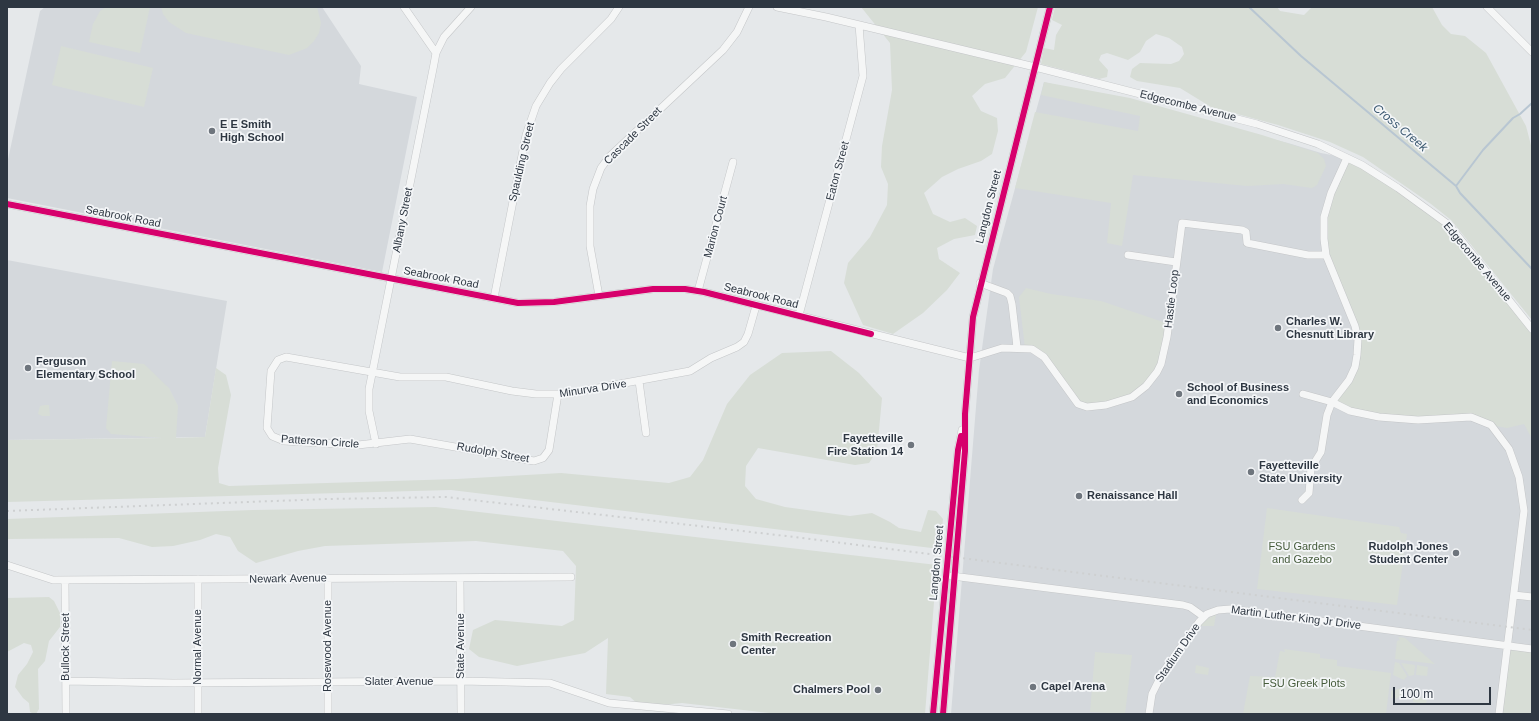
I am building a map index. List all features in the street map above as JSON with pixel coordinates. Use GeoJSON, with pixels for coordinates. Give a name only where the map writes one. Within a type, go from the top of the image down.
{"type":"FeatureCollection","features":[{"type":"Feature","properties":{"kind":"street"},"geometry":{"type":"LineString","coordinates":[[404,7],[436,53]]}},
{"type":"Feature","properties":{"kind":"street","name":"Albany Street"},"geometry":{"type":"LineString","coordinates":[[376,444],[369,407],[372,373],[436,53],[447,33],[471,7]]}},
{"type":"Feature","properties":{"kind":"street","name":"Spaulding Street"},"geometry":{"type":"LineString","coordinates":[[494,298],[526,136],[536,106],[550,83],[561,69],[602,28],[619,7]]}},
{"type":"Feature","properties":{"kind":"street","name":"Cascade Street"},"geometry":{"type":"LineString","coordinates":[[599,296],[590,246],[590,206],[593,189],[601,168],[609,157],[723,50],[737,32],[749,7]]}},
{"type":"Feature","properties":{"kind":"street","name":"Edgecombe Avenue"},"geometry":{"type":"LineString","coordinates":[[777,7],[1035,67],[1264,126],[1318,144],[1362,165],[1398,188],[1449,225],[1532,329]]}},
{"type":"Feature","properties":{"kind":"street","name":"Langdon Street"},"geometry":{"type":"LineString","coordinates":[[944,714],[965,451],[965,414],[972,317],[1050,7]]}},
{"type":"Feature","properties":{"kind":"street"},"geometry":{"type":"LineString","coordinates":[[1487,7],[1532,52]]}},
{"type":"Feature","properties":{"kind":"street","name":"Eaton Street"},"geometry":{"type":"LineString","coordinates":[[799,315],[863,76],[859,25]]}},
{"type":"Feature","properties":{"kind":"street"},"geometry":{"type":"LineString","coordinates":[[1302,500],[1309,493],[1311,468],[1321,452],[1327,415],[1332,402],[1349,380],[1355,367],[1358,346],[1352,317],[1326,255],[1324,224],[1330,193],[1347,158]]}},
{"type":"Feature","properties":{"kind":"street","name":"Marion Court"},"geometry":{"type":"LineString","coordinates":[[698,291],[734,162]]}},
{"type":"Feature","properties":{"kind":"street","name":"Seabrook Road"},"geometry":{"type":"LineString","coordinates":[[7,204],[392,279],[494,298],[536,304],[653,289],[698,291],[970,358]]}},
{"type":"Feature","properties":{"kind":"street","name":"Hastie Loop"},"geometry":{"type":"LineString","coordinates":[[1017,347],[1032,349],[1044,357],[1078,404],[1087,407],[1124,400],[1146,386],[1161,364],[1167,337],[1182,223],[1242,230],[1246,232],[1247,243],[1308,254],[1326,255]]}},
{"type":"Feature","properties":{"kind":"street"},"geometry":{"type":"LineString","coordinates":[[1128,255],[1176,262]]}},
{"type":"Feature","properties":{"kind":"street"},"geometry":{"type":"LineString","coordinates":[[970,358],[993,350],[1017,347],[1010,296],[1007,293],[980,283]]}},
{"type":"Feature","properties":{"kind":"street","name":"Minurva Drive"},"geometry":{"type":"LineString","coordinates":[[372,373],[414,378],[446,377],[512,390],[558,394],[639,381],[690,371],[711,358],[741,345],[748,334],[756,306]]}},
{"type":"Feature","properties":{"kind":"street","name":"Patterson Circle"},"geometry":{"type":"LineString","coordinates":[[372,373],[290,357],[282,358],[275,363],[270,371],[267,423],[272,436],[284,441],[358,445],[376,444]]}},
{"type":"Feature","properties":{"kind":"street"},"geometry":{"type":"LineString","coordinates":[[639,381],[646,433]]}},
{"type":"Feature","properties":{"kind":"street","name":"Rudolph Street"},"geometry":{"type":"LineString","coordinates":[[376,444],[410,439],[534,461],[539,460],[543,458],[549,450],[558,394]]}},
{"type":"Feature","properties":{"kind":"street"},"geometry":{"type":"LineString","coordinates":[[1303,394],[1332,402],[1350,410],[1379,417],[1418,420],[1471,417],[1491,425],[1509,449],[1520,484],[1524,512],[1499,714]]}},
{"type":"Feature","properties":{"kind":"street","name":"Langdon Street"},"geometry":{"type":"LineString","coordinates":[[933,714],[958,450],[965,414]]}},
{"type":"Feature","properties":{"kind":"street","name":"Newark Avenue"},"geometry":{"type":"LineString","coordinates":[[7,565],[48,579],[65,580],[571,577]]}},
{"type":"Feature","properties":{"kind":"street"},"geometry":{"type":"LineString","coordinates":[[947,575],[1183,605],[1190,607],[1204,617]]}},
{"type":"Feature","properties":{"kind":"street","name":"Rosewood Avenue"},"geometry":{"type":"LineString","coordinates":[[328,578],[328,714]]}},
{"type":"Feature","properties":{"kind":"street","name":"State Avenue"},"geometry":{"type":"LineString","coordinates":[[460,578],[461,714]]}},
{"type":"Feature","properties":{"kind":"street","name":"Normal Avenue"},"geometry":{"type":"LineString","coordinates":[[198,579],[198,714]]}},
{"type":"Feature","properties":{"kind":"street","name":"Bullock Street"},"geometry":{"type":"LineString","coordinates":[[65,580],[66,714]]}},
{"type":"Feature","properties":{"kind":"street"},"geometry":{"type":"LineString","coordinates":[[1514,595],[1532,598]]}},
{"type":"Feature","properties":{"kind":"street","name":"Martin Luther King Jr Drive"},"geometry":{"type":"LineString","coordinates":[[1204,617],[1212,612],[1230,609],[1532,649]]}},
{"type":"Feature","properties":{"kind":"street","name":"Stadium Drive"},"geometry":{"type":"LineString","coordinates":[[1149,714],[1152,694],[1159,678],[1204,617]]}},
{"type":"Feature","properties":{"kind":"street","name":"Slater Avenue"},"geometry":{"type":"LineString","coordinates":[[66,681],[461,681],[550,683],[609,703],[728,714]]}},
{"type":"Feature","properties":{"kind":"shaded area","name":"E E Smith High School"},"geometry":{"type":"Polygon","coordinates":[[[45,7],[322,7],[361,66],[359,84],[417,97],[382,272],[7,198],[7,164],[40,11],[45,7]]]}},
{"type":"Feature","properties":{"kind":"shaded area","name":"Fayetteville State University"},"geometry":{"type":"Polygon","coordinates":[[[1044,82],[1288,143],[1321,153],[1347,158],[1532,324],[1532,714],[951,714],[979,370],[993,269],[1044,82]]]}},
{"type":"Feature","properties":{"kind":"shaded area"},"geometry":{"type":"Polygon","coordinates":[[[7,260],[227,301],[205,437],[7,440],[7,260]]]}},
{"type":"Feature","properties":{"kind":"green space"},"geometry":{"type":"Polygon","coordinates":[[[106,7],[150,7],[140,53],[89,42],[93,24],[100,11],[106,7]]]}},
{"type":"Feature","properties":{"kind":"green space"},"geometry":{"type":"Polygon","coordinates":[[[161,7],[317,7],[321,23],[319,33],[307,48],[289,55],[186,33],[169,22],[163,14],[161,7]]]}},
{"type":"Feature","properties":{"kind":"green space"},"geometry":{"type":"Polygon","coordinates":[[[861,7],[1038,7],[1026,52],[1005,78],[985,84],[972,96],[981,111],[997,118],[998,131],[992,154],[981,161],[958,169],[942,177],[924,193],[933,214],[950,222],[965,218],[977,226],[975,235],[954,239],[937,248],[939,259],[960,273],[947,290],[923,313],[893,334],[863,325],[844,283],[848,263],[870,237],[887,205],[888,184],[881,167],[882,146],[892,90],[890,43],[861,7]]]}},
{"type":"Feature","properties":{"kind":"green space"},"geometry":{"type":"Polygon","coordinates":[[[1055,7],[1277,7],[1280,11],[1304,15],[1312,7],[1432,7],[1442,25],[1451,34],[1465,36],[1486,53],[1526,126],[1532,149],[1532,320],[1451,220],[1431,204],[1363,157],[1330,142],[1278,125],[1211,107],[1180,88],[1137,81],[1130,77],[1132,69],[1140,63],[1171,64],[1179,61],[1184,54],[1182,47],[1169,38],[1156,34],[1146,41],[1140,52],[1128,60],[1107,53],[1101,55],[1099,60],[1108,70],[1107,77],[1099,79],[1041,64],[1044,48],[1054,50],[1056,35],[1062,25],[1052,20],[1055,7]]]}},
{"type":"Feature","properties":{"kind":"green space"},"geometry":{"type":"Polygon","coordinates":[[[61,46],[153,68],[144,107],[52,85],[61,46]]]}},
{"type":"Feature","properties":{"kind":"green space"},"geometry":{"type":"Polygon","coordinates":[[[1044,82],[1130,98],[1262,135],[1318,153],[1324,159],[1326,166],[1317,185],[1312,188],[1283,184],[1247,186],[1133,175],[1122,246],[1107,243],[1111,203],[1015,188],[1035,112],[1138,131],[1140,116],[1041,95],[1044,82]]]}},
{"type":"Feature","properties":{"kind":"green space"},"geometry":{"type":"Polygon","coordinates":[[[1347,158],[1449,225],[1532,328],[1532,439],[1524,424],[1507,428],[1491,425],[1471,417],[1379,417],[1332,402],[1349,379],[1358,339],[1325,251],[1324,224],[1330,196],[1347,158]]]}},
{"type":"Feature","properties":{"kind":"green space"},"geometry":{"type":"Polygon","coordinates":[[[1026,288],[1051,294],[1101,301],[1169,324],[1161,364],[1140,392],[1106,405],[1078,404],[1044,357],[1025,348],[1019,297],[1026,288]]]}},
{"type":"Feature","properties":{"kind":"green space"},"geometry":{"type":"Polygon","coordinates":[[[831,351],[859,373],[882,398],[877,451],[869,463],[855,465],[758,448],[746,466],[745,486],[756,499],[785,507],[850,516],[872,513],[899,528],[921,532],[928,510],[936,511],[943,519],[940,549],[451,490],[7,502],[7,440],[163,438],[111,434],[106,428],[112,361],[144,364],[169,388],[178,406],[176,438],[205,437],[216,368],[226,375],[231,395],[218,468],[219,483],[229,486],[457,479],[561,473],[669,483],[690,477],[703,460],[727,404],[750,375],[782,353],[831,351]]]}},
{"type":"Feature","properties":{"kind":"green space"},"geometry":{"type":"Polygon","coordinates":[[[49,405],[50,416],[42,416],[38,414],[40,406],[49,405]]]}},
{"type":"Feature","properties":{"kind":"green space"},"geometry":{"type":"Polygon","coordinates":[[[436,507],[937,565],[925,714],[778,714],[682,703],[641,707],[630,697],[606,694],[608,638],[585,653],[517,666],[479,657],[469,649],[473,630],[495,620],[562,626],[574,620],[576,566],[563,551],[476,541],[325,546],[298,551],[256,563],[238,551],[230,537],[216,534],[200,540],[173,546],[152,547],[119,538],[7,539],[7,519],[253,510],[436,507]]]}},
{"type":"Feature","properties":{"kind":"green space","name":"FSU Gardens and Gazebo"},"geometry":{"type":"Polygon","coordinates":[[[1267,508],[1399,527],[1401,533],[1407,534],[1397,605],[1257,589],[1267,508]]]}},
{"type":"Feature","properties":{"kind":"green space"},"geometry":{"type":"Polygon","coordinates":[[[49,597],[54,601],[60,613],[60,627],[49,641],[45,661],[38,669],[39,709],[36,714],[34,714],[30,712],[29,703],[23,698],[15,687],[18,675],[27,664],[33,652],[31,645],[24,643],[7,652],[7,598],[49,597]]]}},
{"type":"Feature","properties":{"kind":"green space"},"geometry":{"type":"Polygon","coordinates":[[[1216,614],[1214,626],[1199,626],[1207,619],[1216,614]]]}},
{"type":"Feature","properties":{"kind":"green space"},"geometry":{"type":"Polygon","coordinates":[[[1398,637],[1405,638],[1435,664],[1395,659],[1397,641],[1400,640],[1398,637]]]}},
{"type":"Feature","properties":{"kind":"green space"},"geometry":{"type":"Polygon","coordinates":[[[1510,647],[1532,650],[1532,714],[1503,714],[1510,647]]]}},
{"type":"Feature","properties":{"kind":"green space","name":"FSU Greek Plots"},"geometry":{"type":"Polygon","coordinates":[[[1284,649],[1320,654],[1320,658],[1337,660],[1337,666],[1391,673],[1386,714],[1243,714],[1250,676],[1275,677],[1280,651],[1285,652],[1284,649]]]}},
{"type":"Feature","properties":{"kind":"green space"},"geometry":{"type":"Polygon","coordinates":[[[1095,652],[1132,655],[1125,714],[1090,712],[1095,652]]]}},
{"type":"Feature","properties":{"kind":"green space"},"geometry":{"type":"Polygon","coordinates":[[[1395,662],[1399,663],[1407,676],[1404,680],[1393,675],[1395,662]]]}},
{"type":"Feature","properties":{"kind":"green space"},"geometry":{"type":"Polygon","coordinates":[[[1401,663],[1415,665],[1414,675],[1409,676],[1401,663]]]}},
{"type":"Feature","properties":{"kind":"green space"},"geometry":{"type":"Polygon","coordinates":[[[1196,665],[1209,668],[1208,675],[1195,673],[1196,665]]]}},
{"type":"Feature","properties":{"kind":"green space"},"geometry":{"type":"Polygon","coordinates":[[[1417,665],[1428,667],[1427,676],[1416,675],[1417,665]]]}},
{"type":"Feature","properties":{"kind":"green space"},"geometry":{"type":"Polygon","coordinates":[[[1402,688],[1405,693],[1396,699],[1391,698],[1391,691],[1402,688]]]}},
{"type":"Feature","properties":{"kind":"green space"},"geometry":{"type":"Polygon","coordinates":[[[1413,697],[1427,699],[1426,704],[1413,702],[1413,697]]]}},
{"type":"Feature","properties":{"kind":"waterway","name":"Cross Creek"},"geometry":{"type":"LineString","coordinates":[[1249,7],[1301,56],[1456,186],[1460,193],[1532,269]]}},
{"type":"Feature","properties":{"kind":"waterway"},"geometry":{"type":"LineString","coordinates":[[1456,186],[1483,150],[1513,118],[1532,103]]}},
{"type":"Feature","properties":{"kind":"railway"},"geometry":{"type":"LineString","coordinates":[[7,511],[328,499],[446,497],[786,536],[1532,630]]}},
{"type":"Feature","properties":{"kind":"cycle path"},"geometry":{"type":"LineString","coordinates":[[943,714],[965,451],[965,414],[973,317],[1050,7]]}},
{"type":"Feature","properties":{"kind":"cycle path"},"geometry":{"type":"LineString","coordinates":[[7,204],[518,303],[554,302],[653,289],[685,289],[704,292],[871,334]]}},
{"type":"Feature","properties":{"kind":"cycle path"},"geometry":{"type":"LineString","coordinates":[[933,714],[958,450],[961,436]]}},
{"type":"Feature","properties":{"kind":"place","name":"E E Smith High School"},"geometry":{"type":"Point","coordinates":[212,131]}},
{"type":"Feature","properties":{"kind":"place","name":"Charles W. Chesnutt Library"},"geometry":{"type":"Point","coordinates":[1278,328]}},
{"type":"Feature","properties":{"kind":"place","name":"Ferguson Elementary School"},"geometry":{"type":"Point","coordinates":[28,368]}},
{"type":"Feature","properties":{"kind":"place","name":"School of Business and Economics"},"geometry":{"type":"Point","coordinates":[1179,394]}},
{"type":"Feature","properties":{"kind":"place","name":"Fayetteville Fire Station 14"},"geometry":{"type":"Point","coordinates":[911,445]}},
{"type":"Feature","properties":{"kind":"place","name":"Fayetteville State University"},"geometry":{"type":"Point","coordinates":[1251,472]}},
{"type":"Feature","properties":{"kind":"place","name":"Renaissance Hall"},"geometry":{"type":"Point","coordinates":[1079,496]}},
{"type":"Feature","properties":{"kind":"place","name":"Rudolph Jones Student Center"},"geometry":{"type":"Point","coordinates":[1456,553]}},
{"type":"Feature","properties":{"kind":"place","name":"Smith Recreation Center"},"geometry":{"type":"Point","coordinates":[733,644]}},
{"type":"Feature","properties":{"kind":"place","name":"Capel Arena"},"geometry":{"type":"Point","coordinates":[1033,687]}},
{"type":"Feature","properties":{"kind":"place","name":"Chalmers Pool"},"geometry":{"type":"Point","coordinates":[878,690]}}]}
